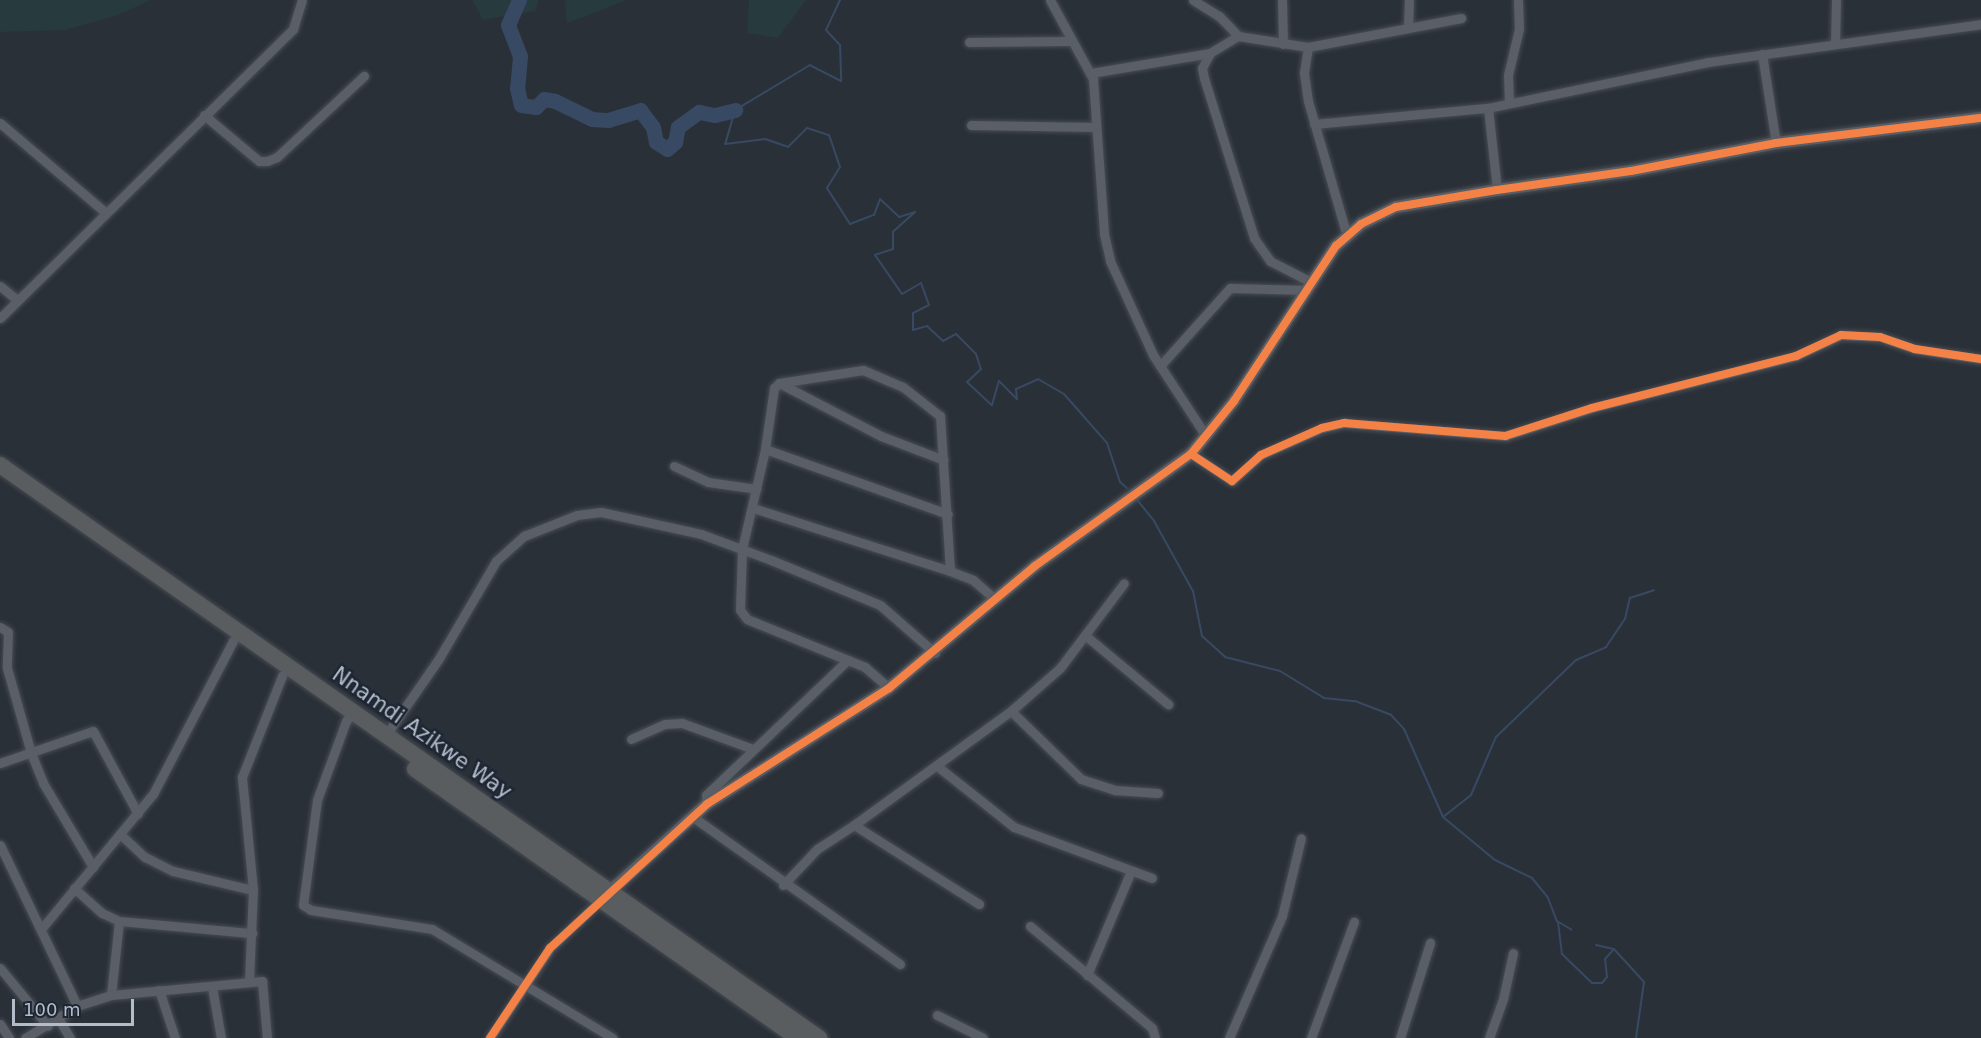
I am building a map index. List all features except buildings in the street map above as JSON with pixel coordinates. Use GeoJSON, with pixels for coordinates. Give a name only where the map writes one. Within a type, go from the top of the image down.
{"type":"FeatureCollection","features":[{"type":"Feature","properties":{"kind":"highway","name":"Nnamdi Azikwe Way"},"geometry":{"type":"LineString","coordinates":[[0,465],[350,717],[605,896],[819,1038]]}},
{"type":"Feature","properties":{"kind":"highway","name":"Nnamdi Azikwe Way"},"geometry":{"type":"LineString","coordinates":[[0,477],[282,676],[350,717],[386,735],[798,1038]]}},
{"type":"Feature","properties":{"kind":"street"},"geometry":{"type":"LineString","coordinates":[[0,318],[16,298],[293,29],[302,0]]}},
{"type":"Feature","properties":{"kind":"street"},"geometry":{"type":"LineString","coordinates":[[1050,0],[1091,73],[1107,249],[1160,366],[1206,436]]}},
{"type":"Feature","properties":{"kind":"street"},"geometry":{"type":"LineString","coordinates":[[1193,0],[1219,16],[1238,36],[1308,47],[1461,18]]}},
{"type":"Feature","properties":{"kind":"street"},"geometry":{"type":"LineString","coordinates":[[1282,0],[1283,44]]}},
{"type":"Feature","properties":{"kind":"street"},"geometry":{"type":"LineString","coordinates":[[1408,27],[1409,0]]}},
{"type":"Feature","properties":{"kind":"street"},"geometry":{"type":"LineString","coordinates":[[1509,103],[1508,75],[1519,29],[1518,0]]}},
{"type":"Feature","properties":{"kind":"street"},"geometry":{"type":"LineString","coordinates":[[1835,44],[1836,0]]}},
{"type":"Feature","properties":{"kind":"street"},"geometry":{"type":"LineString","coordinates":[[1314,124],[1488,108],[1762,54],[1981,24]]}},
{"type":"Feature","properties":{"kind":"street"},"geometry":{"type":"LineString","coordinates":[[1091,73],[1210,53],[1238,36]]}},
{"type":"Feature","properties":{"kind":"street"},"geometry":{"type":"LineString","coordinates":[[969,42],[1071,41]]}},
{"type":"Feature","properties":{"kind":"street"},"geometry":{"type":"LineString","coordinates":[[1308,47],[1304,73],[1314,124],[1347,236]]}},
{"type":"Feature","properties":{"kind":"street"},"geometry":{"type":"LineString","coordinates":[[1210,53],[1202,68],[1204,78],[1254,238],[1270,261],[1310,287]]}},
{"type":"Feature","properties":{"kind":"street"},"geometry":{"type":"LineString","coordinates":[[1762,54],[1776,143]]}},
{"type":"Feature","properties":{"kind":"street"},"geometry":{"type":"LineString","coordinates":[[204,115],[259,161],[267,161],[277,157],[364,76]]}},
{"type":"Feature","properties":{"kind":"street"},"geometry":{"type":"LineString","coordinates":[[1488,108],[1497,190]]}},
{"type":"Feature","properties":{"kind":"street"},"geometry":{"type":"LineString","coordinates":[[490,1038],[523,984],[550,948],[707,804],[890,688],[935,653],[1035,566],[1191,454],[1310,287],[1336,246],[1347,236],[1396,207],[1631,171],[1776,143],[1981,118]]}},
{"type":"Feature","properties":{"kind":"street"},"geometry":{"type":"LineString","coordinates":[[0,123],[105,212]]}},
{"type":"Feature","properties":{"kind":"street"},"geometry":{"type":"LineString","coordinates":[[971,125],[1096,127]]}},
{"type":"Feature","properties":{"kind":"street"},"geometry":{"type":"LineString","coordinates":[[0,286],[16,298]]}},
{"type":"Feature","properties":{"kind":"street"},"geometry":{"type":"LineString","coordinates":[[1160,366],[1230,288],[1310,287]]}},
{"type":"Feature","properties":{"kind":"street"},"geometry":{"type":"LineString","coordinates":[[1191,454],[1232,481],[1261,455],[1322,428],[1344,423],[1505,436],[1592,408],[1796,356],[1841,335],[1880,337],[1915,349],[1981,358]]}},
{"type":"Feature","properties":{"kind":"street"},"geometry":{"type":"LineString","coordinates":[[890,688],[865,667],[742,616],[742,549],[765,449],[774,387],[779,383],[863,370],[875,372],[903,387],[940,416],[950,571]]}},
{"type":"Feature","properties":{"kind":"street"},"geometry":{"type":"LineString","coordinates":[[779,383],[881,436],[944,460]]}},
{"type":"Feature","properties":{"kind":"street"},"geometry":{"type":"LineString","coordinates":[[765,449],[948,514]]}},
{"type":"Feature","properties":{"kind":"street"},"geometry":{"type":"LineString","coordinates":[[674,466],[708,482],[757,489]]}},
{"type":"Feature","properties":{"kind":"street"},"geometry":{"type":"LineString","coordinates":[[753,508],[950,571],[973,580],[996,600]]}},
{"type":"Feature","properties":{"kind":"street"},"geometry":{"type":"LineString","coordinates":[[386,735],[438,660],[496,561],[524,536],[549,523],[601,512],[701,534],[880,605],[935,653]]}},
{"type":"Feature","properties":{"kind":"street"},"geometry":{"type":"LineString","coordinates":[[783,885],[817,849],[937,766],[1011,711],[1060,668],[1124,582]]}},
{"type":"Feature","properties":{"kind":"street"},"geometry":{"type":"LineString","coordinates":[[0,627],[8,632],[4,668],[31,753],[43,783],[93,867]]}},
{"type":"Feature","properties":{"kind":"street"},"geometry":{"type":"LineString","coordinates":[[1086,636],[1168,704]]}},
{"type":"Feature","properties":{"kind":"street"},"geometry":{"type":"LineString","coordinates":[[42,928],[121,835],[166,775],[233,641]]}},
{"type":"Feature","properties":{"kind":"street"},"geometry":{"type":"LineString","coordinates":[[707,804],[706,795],[848,660]]}},
{"type":"Feature","properties":{"kind":"street"},"geometry":{"type":"LineString","coordinates":[[249,981],[253,890],[242,777],[247,756],[282,676]]}},
{"type":"Feature","properties":{"kind":"street"},"geometry":{"type":"LineString","coordinates":[[1011,711],[1081,780],[1115,790],[1158,793]]}},
{"type":"Feature","properties":{"kind":"street"},"geometry":{"type":"LineString","coordinates":[[350,717],[313,818],[303,905],[311,910],[432,929],[613,1038]]}},
{"type":"Feature","properties":{"kind":"street"},"geometry":{"type":"LineString","coordinates":[[631,739],[665,724],[682,723],[753,749]]}},
{"type":"Feature","properties":{"kind":"street"},"geometry":{"type":"LineString","coordinates":[[0,763],[93,731],[138,814]]}},
{"type":"Feature","properties":{"kind":"street"},"geometry":{"type":"LineString","coordinates":[[937,766],[1014,827],[1152,878]]}},
{"type":"Feature","properties":{"kind":"street"},"geometry":{"type":"LineString","coordinates":[[693,818],[783,885],[900,964]]}},
{"type":"Feature","properties":{"kind":"street"},"geometry":{"type":"LineString","coordinates":[[854,825],[979,904]]}},
{"type":"Feature","properties":{"kind":"street"},"geometry":{"type":"LineString","coordinates":[[121,835],[145,857],[173,871],[253,890]]}},
{"type":"Feature","properties":{"kind":"street"},"geometry":{"type":"LineString","coordinates":[[1229,1038],[1282,916],[1301,838]]}},
{"type":"Feature","properties":{"kind":"street"},"geometry":{"type":"LineString","coordinates":[[0,844],[42,928],[77,1006]]}},
{"type":"Feature","properties":{"kind":"street"},"geometry":{"type":"LineString","coordinates":[[1087,975],[1131,871]]}},
{"type":"Feature","properties":{"kind":"street"},"geometry":{"type":"LineString","coordinates":[[74,888],[102,913],[119,921],[252,933]]}},
{"type":"Feature","properties":{"kind":"street"},"geometry":{"type":"LineString","coordinates":[[111,995],[119,921]]}},
{"type":"Feature","properties":{"kind":"street"},"geometry":{"type":"LineString","coordinates":[[1311,1038],[1354,922]]}},
{"type":"Feature","properties":{"kind":"street"},"geometry":{"type":"LineString","coordinates":[[1030,926],[1152,1028],[1155,1038]]}},
{"type":"Feature","properties":{"kind":"street"},"geometry":{"type":"LineString","coordinates":[[1400,1038],[1430,943]]}},
{"type":"Feature","properties":{"kind":"street"},"geometry":{"type":"LineString","coordinates":[[1489,1038],[1503,999],[1513,953]]}},
{"type":"Feature","properties":{"kind":"street"},"geometry":{"type":"LineString","coordinates":[[0,968],[48,1026]]}},
{"type":"Feature","properties":{"kind":"street"},"geometry":{"type":"LineString","coordinates":[[25,1038],[48,1026],[77,1006],[111,995],[262,981],[267,1038]]}},
{"type":"Feature","properties":{"kind":"street"},"geometry":{"type":"LineString","coordinates":[[212,987],[221,1038]]}},
{"type":"Feature","properties":{"kind":"street"},"geometry":{"type":"LineString","coordinates":[[159,990],[176,1038]]}},
{"type":"Feature","properties":{"kind":"street"},"geometry":{"type":"LineString","coordinates":[[937,1015],[983,1038]]}},
{"type":"Feature","properties":{"kind":"street"},"geometry":{"type":"LineString","coordinates":[[58,1018],[70,1038]]}},
{"type":"Feature","properties":{"kind":"street"},"geometry":{"type":"LineString","coordinates":[[0,1024],[9,1038]]}},
{"type":"Feature","properties":{"kind":"green space"},"geometry":{"type":"Polygon","coordinates":[[[0,0],[151,0],[118,15],[65,30],[0,32],[0,0]]]}},
{"type":"Feature","properties":{"kind":"green space"},"geometry":{"type":"Polygon","coordinates":[[[472,0],[539,0],[535,11],[483,20],[472,0]]]}},
{"type":"Feature","properties":{"kind":"green space"},"geometry":{"type":"Polygon","coordinates":[[[565,0],[627,0],[567,23],[565,0]]]}},
{"type":"Feature","properties":{"kind":"green space"},"geometry":{"type":"Polygon","coordinates":[[[749,0],[806,0],[778,38],[747,33],[749,0]]]}},
{"type":"Feature","properties":{"kind":"waterway"},"geometry":{"type":"LineString","coordinates":[[519,0],[508,25],[520,56],[517,88],[521,105],[536,107],[544,99],[555,101],[592,119],[608,120],[640,110],[653,127],[656,142],[667,149],[675,142],[678,127],[699,112],[715,115],[735,110]]}},
{"type":"Feature","properties":{"kind":"waterway"},"geometry":{"type":"LineString","coordinates":[[840,0],[826,30],[840,45],[841,81],[810,65],[735,110],[725,144],[765,139],[788,147],[807,128],[829,135],[840,167],[827,188],[850,224],[874,215],[880,199],[899,217],[915,212],[893,232],[893,249],[875,255],[902,294],[921,283],[929,305],[913,313],[913,330],[927,326],[943,341],[956,334],[976,354],[981,369],[967,382],[992,405],[999,381],[1017,399],[1016,389],[1038,379],[1064,394],[1107,443],[1120,482],[1127,488]]}},
{"type":"Feature","properties":{"kind":"waterway"},"geometry":{"type":"LineString","coordinates":[[1138,501],[1154,521],[1193,591],[1202,636],[1225,657],[1280,671],[1324,698],[1355,701],[1391,715],[1404,729],[1443,817],[1495,860],[1532,878],[1548,898],[1557,921],[1572,930]]}},
{"type":"Feature","properties":{"kind":"waterway"},"geometry":{"type":"LineString","coordinates":[[1443,817],[1471,795],[1496,737],[1576,660],[1606,647],[1625,619],[1630,598],[1654,590]]}},
{"type":"Feature","properties":{"kind":"waterway"},"geometry":{"type":"LineString","coordinates":[[1558,922],[1562,954],[1592,983],[1602,983],[1607,977],[1605,959],[1614,949]]}},
{"type":"Feature","properties":{"kind":"waterway"},"geometry":{"type":"LineString","coordinates":[[1596,945],[1614,949],[1644,982],[1636,1038]]}},
{"type":"Feature","properties":{"kind":"cycle path"},"geometry":{"type":"LineString","coordinates":[[490,1038],[550,948],[707,804],[889,688],[1035,566],[1191,454],[1234,401],[1336,246],[1361,224],[1396,207],[1631,171],[1776,143],[1981,118]]}},
{"type":"Feature","properties":{"kind":"cycle path"},"geometry":{"type":"LineString","coordinates":[[1191,454],[1232,481],[1261,455],[1322,428],[1344,423],[1505,436],[1592,408],[1796,356],[1841,335],[1880,337],[1915,349],[1981,359]]}}]}
